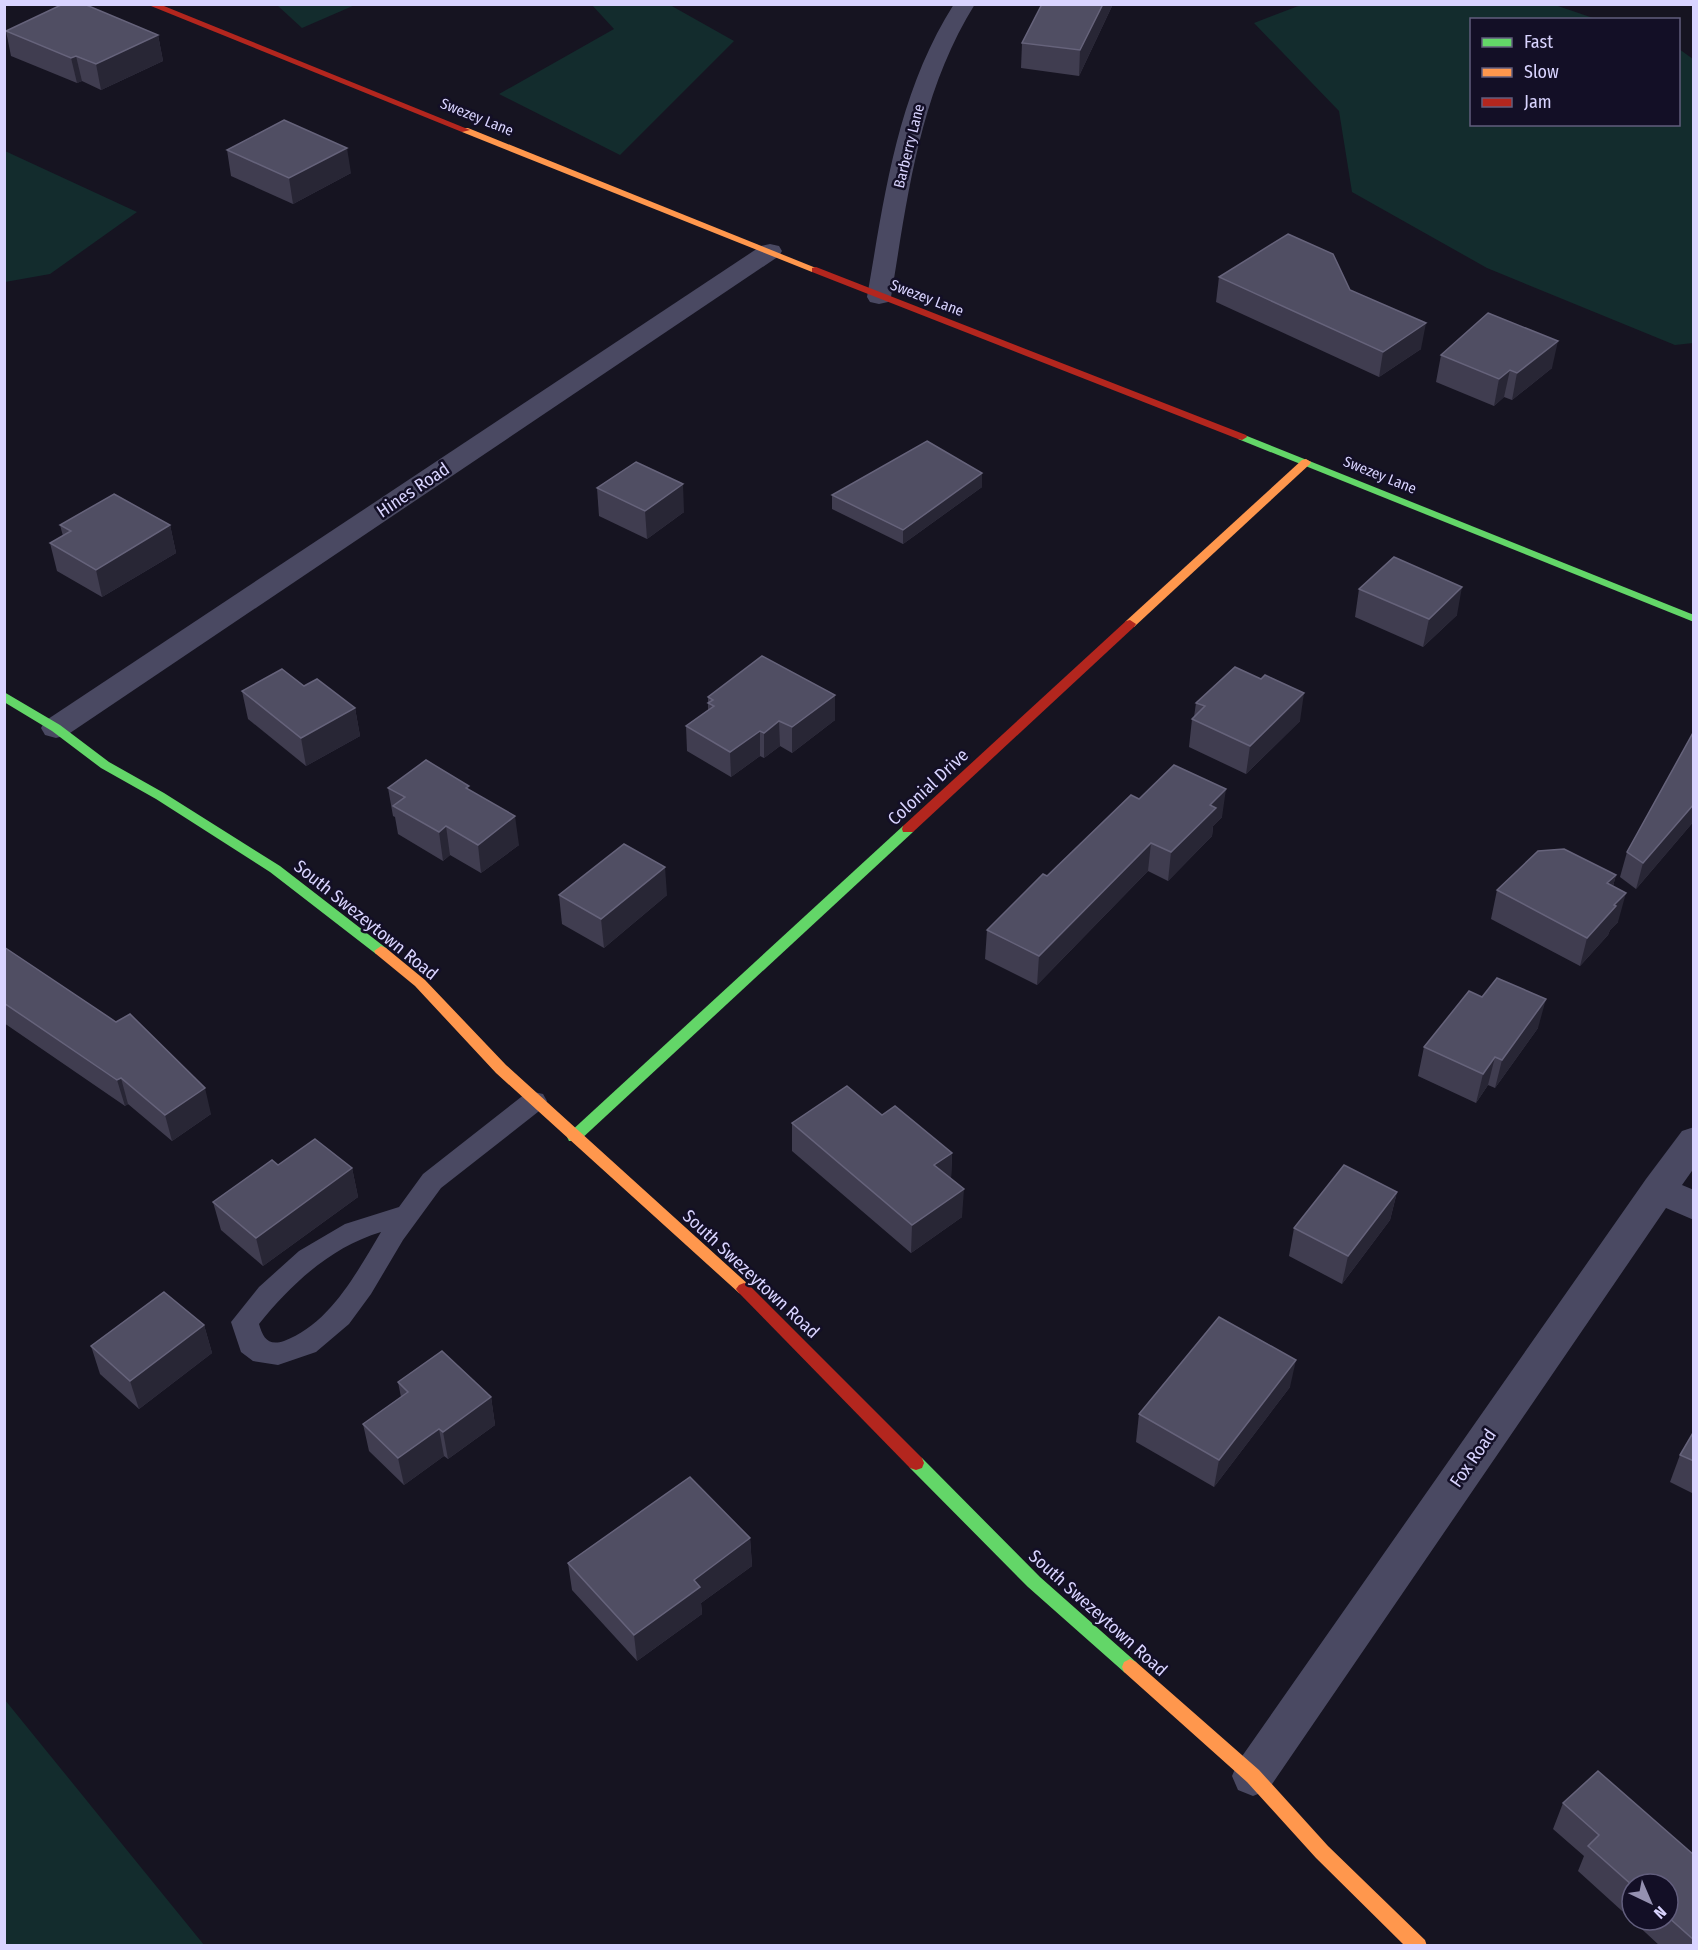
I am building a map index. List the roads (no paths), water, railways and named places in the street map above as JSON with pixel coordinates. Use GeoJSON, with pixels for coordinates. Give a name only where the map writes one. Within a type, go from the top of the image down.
{"type":"FeatureCollection","features":[{"type":"Feature","properties":{"kind":"street","name":"Swezey Lane"},"geometry":{"type":"LineString","coordinates":[[150,4],[770,251],[879,297],[1306,462],[1694,619]]}},
{"type":"Feature","properties":{"kind":"street","name":"Barberry Lane"},"geometry":{"type":"LineString","coordinates":[[879,297],[906,152],[919,104],[936,55],[952,22],[965,4]]}},
{"type":"Feature","properties":{"kind":"street","name":"Hines Road"},"geometry":{"type":"LineString","coordinates":[[56,728],[770,251]]}},
{"type":"Feature","properties":{"kind":"street","name":"Colonial Drive"},"geometry":{"type":"LineString","coordinates":[[574,1137],[1306,462]]}},
{"type":"Feature","properties":{"kind":"street","name":"South Swezeytown Road"},"geometry":{"type":"LineString","coordinates":[[4,696],[56,728],[105,765],[199,820],[275,869],[323,904],[420,983],[534,1101],[749,1294],[1034,1582],[1253,1776],[1322,1852],[1418,1946]]}},
{"type":"Feature","properties":{"kind":"street","name":"Fox Road"},"geometry":{"type":"LineString","coordinates":[[1253,1776],[1694,1140]]}},
{"type":"Feature","properties":{"kind":"street"},"geometry":{"type":"LineString","coordinates":[[1659,1189],[1694,1206]]}},
{"type":"Feature","properties":{"kind":"lane"},"geometry":{"type":"LineString","coordinates":[[407,1214],[354,1231],[313,1254],[268,1292],[245,1322],[251,1344],[263,1353],[278,1354],[306,1344],[339,1316],[362,1287],[407,1214],[432,1181],[534,1101]]}}]}
